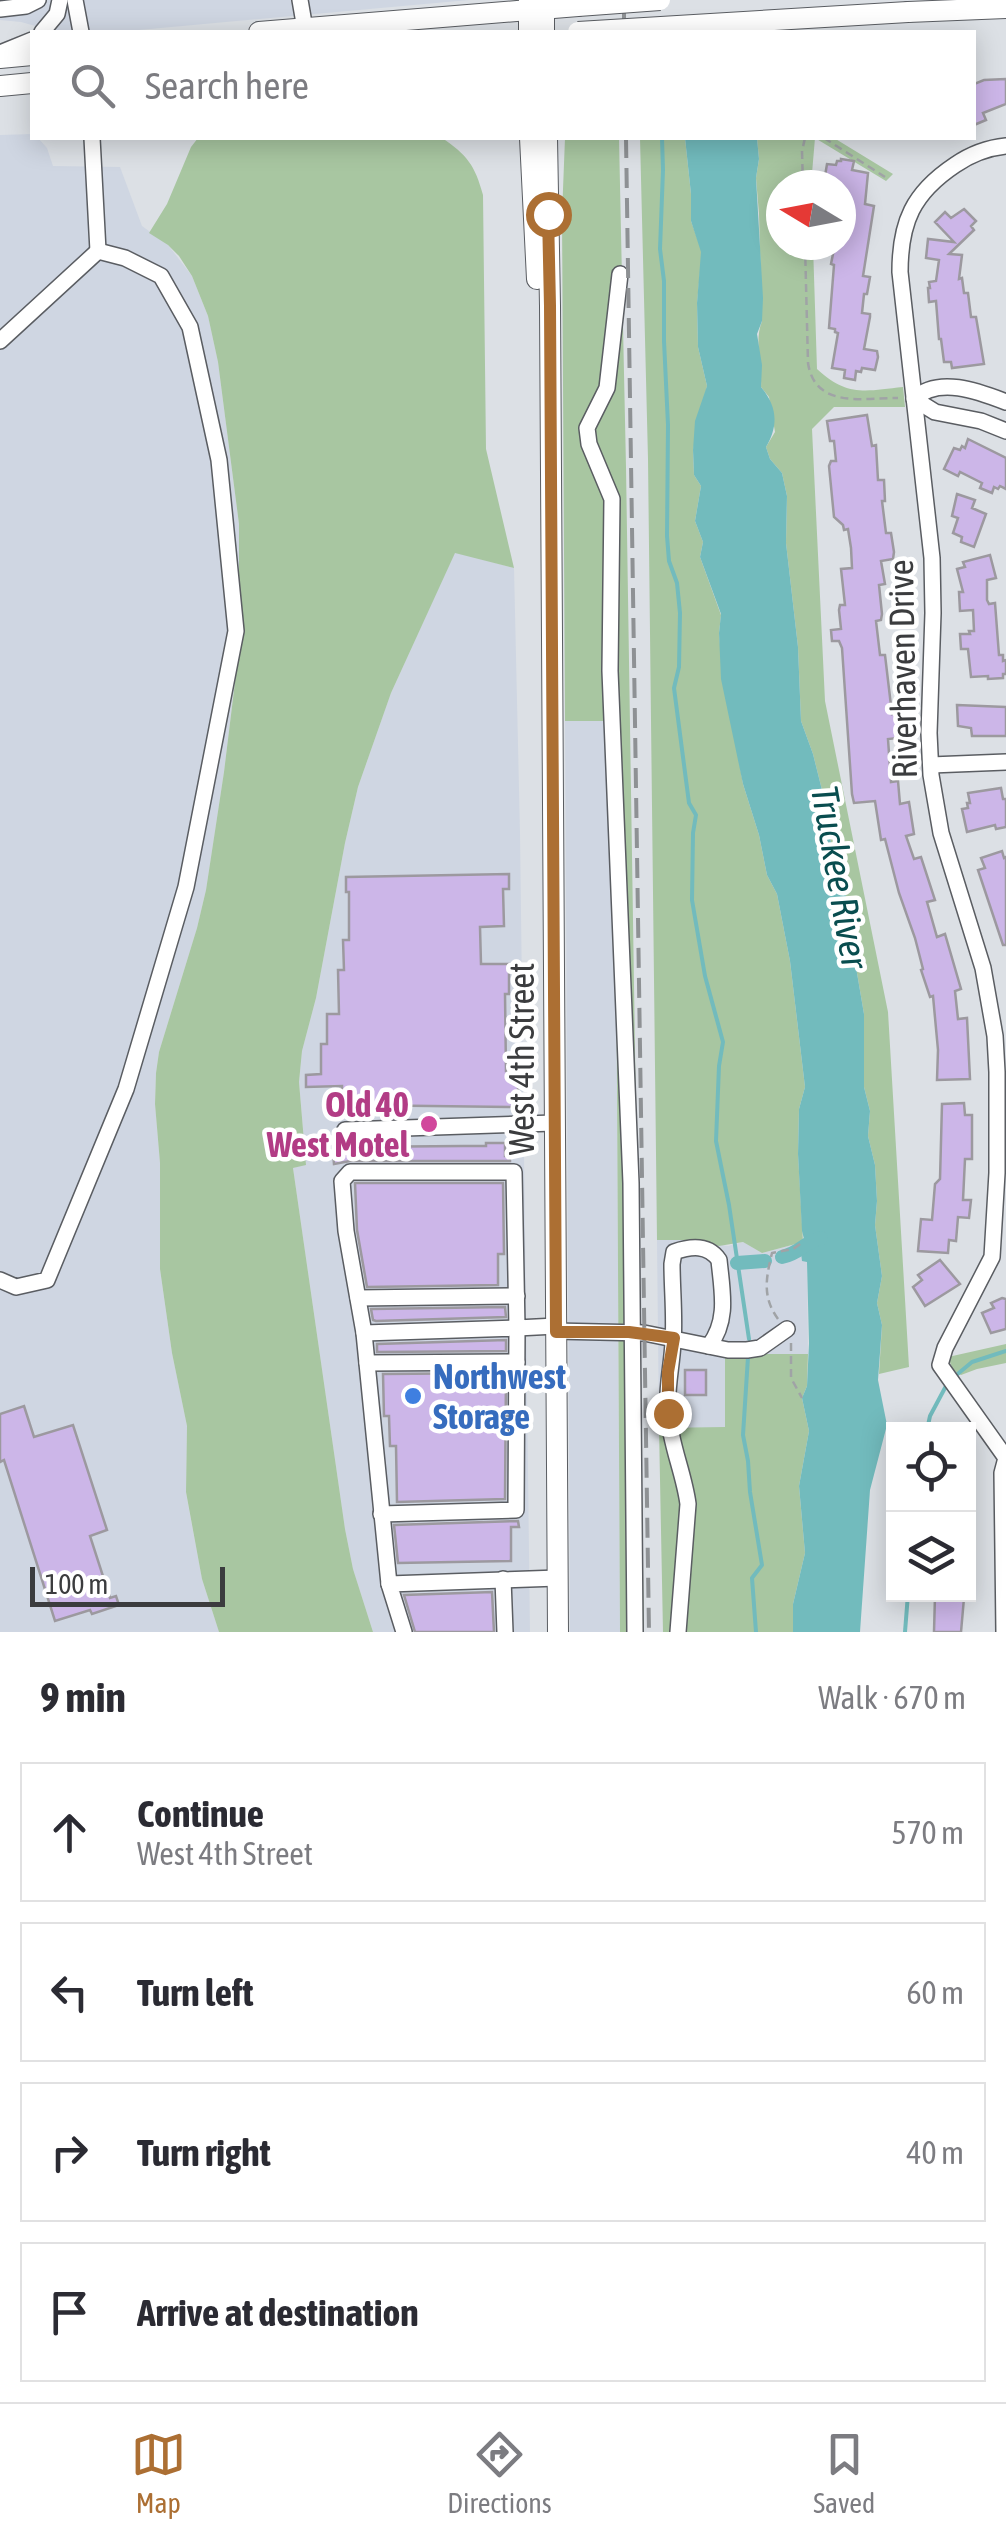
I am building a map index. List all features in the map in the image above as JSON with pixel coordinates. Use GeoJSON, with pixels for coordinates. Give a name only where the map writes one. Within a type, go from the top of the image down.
{"type":"FeatureCollection","features":[{"type":"Feature","properties":{"kind":"main road"},"geometry":{"type":"LineString","coordinates":[[289,30],[536,4],[660,0]]}},
{"type":"Feature","properties":{"kind":"main road"},"geometry":{"type":"LineString","coordinates":[[530,30],[536,4]]}},
{"type":"Feature","properties":{"kind":"main road"},"geometry":{"type":"LineString","coordinates":[[536,4],[543,30]]}},
{"type":"Feature","properties":{"kind":"main road"},"geometry":{"type":"LineString","coordinates":[[605,30],[1006,8]]}},
{"type":"Feature","properties":{"kind":"main road"},"geometry":{"type":"LineString","coordinates":[[632,30],[646,27]]}},
{"type":"Feature","properties":{"kind":"main road"},"geometry":{"type":"LineString","coordinates":[[0,56],[30,55]]}},
{"type":"Feature","properties":{"kind":"main road"},"geometry":{"type":"LineString","coordinates":[[0,86],[30,84]]}},
{"type":"Feature","properties":{"kind":"main road","name":"West 4th Street"},"geometry":{"type":"LineString","coordinates":[[530,140],[550,486]]}},
{"type":"Feature","properties":{"kind":"main road","name":"West 4th Street"},"geometry":{"type":"LineString","coordinates":[[550,140],[558,1632]]}},
{"type":"Feature","properties":{"kind":"street"},"geometry":{"type":"LineString","coordinates":[[0,9],[26,6],[38,0]]}},
{"type":"Feature","properties":{"kind":"street"},"geometry":{"type":"LineString","coordinates":[[44,30],[57,14],[60,0]]}},
{"type":"Feature","properties":{"kind":"street"},"geometry":{"type":"LineString","coordinates":[[75,0],[81,30]]}},
{"type":"Feature","properties":{"kind":"street"},"geometry":{"type":"LineString","coordinates":[[300,0],[304,29]]}},
{"type":"Feature","properties":{"kind":"street"},"geometry":{"type":"LineString","coordinates":[[0,56],[30,41]]}},
{"type":"Feature","properties":{"kind":"street"},"geometry":{"type":"LineString","coordinates":[[92,140],[98,251]]}},
{"type":"Feature","properties":{"kind":"street","name":"Riverhaven Drive"},"geometry":{"type":"LineString","coordinates":[[1006,146],[976,152],[912,193],[900,248],[932,558],[930,765],[941,833],[988,988],[1002,1122],[992,1257],[940,1365],[1006,1458]]}},
{"type":"Feature","properties":{"kind":"street"},"geometry":{"type":"LineString","coordinates":[[0,341],[98,251]]}},
{"type":"Feature","properties":{"kind":"street"},"geometry":{"type":"LineString","coordinates":[[0,1280],[16,1287],[47,1280],[126,1089],[186,887],[236,631],[220,460],[190,327],[161,276],[125,258],[98,251]]}},
{"type":"Feature","properties":{"kind":"street"},"geometry":{"type":"LineString","coordinates":[[620,274],[607,388],[587,428],[589,444],[612,499],[610,671],[627,1054],[635,1632]]}},
{"type":"Feature","properties":{"kind":"street"},"geometry":{"type":"LineString","coordinates":[[1006,402],[940,386],[923,390],[914,398],[935,412],[981,421],[1006,431]]}},
{"type":"Feature","properties":{"kind":"street"},"geometry":{"type":"LineString","coordinates":[[930,765],[1006,762]]}},
{"type":"Feature","properties":{"kind":"street"},"geometry":{"type":"LineString","coordinates":[[344,1130],[554,1123]]}},
{"type":"Feature","properties":{"kind":"street"},"geometry":{"type":"LineString","coordinates":[[382,1514],[516,1510],[518,1328],[514,1172],[350,1172],[342,1180],[346,1231],[364,1332],[367,1363],[382,1514],[389,1584],[404,1632]]}},
{"type":"Feature","properties":{"kind":"street"},"geometry":{"type":"LineString","coordinates":[[678,1632],[688,1504],[671,1438],[668,1372],[674,1338],[674,1252],[687,1247],[704,1248],[719,1260],[722,1321],[710,1346]]}},
{"type":"Feature","properties":{"kind":"street"},"geometry":{"type":"LineString","coordinates":[[358,1298],[517,1296]]}},
{"type":"Feature","properties":{"kind":"street"},"geometry":{"type":"LineString","coordinates":[[364,1332],[556,1329],[632,1333],[747,1350],[760,1348],[787,1330]]}},
{"type":"Feature","properties":{"kind":"street"},"geometry":{"type":"LineString","coordinates":[[367,1363],[517,1362]]}},
{"type":"Feature","properties":{"kind":"street"},"geometry":{"type":"LineString","coordinates":[[1004,1632],[1002,1473],[1006,1458]]}},
{"type":"Feature","properties":{"kind":"street"},"geometry":{"type":"LineString","coordinates":[[389,1584],[558,1578]]}},
{"type":"Feature","properties":{"kind":"street"},"geometry":{"type":"LineString","coordinates":[[503,1579],[504,1632]]}},
{"type":"Feature","properties":{"kind":"path"},"geometry":{"type":"LineString","coordinates":[[804,170],[805,140]]}},
{"type":"Feature","properties":{"kind":"path"},"geometry":{"type":"LineString","coordinates":[[827,140],[886,177]]}},
{"type":"Feature","properties":{"kind":"path"},"geometry":{"type":"LineString","coordinates":[[805,260],[808,364],[815,384],[823,392],[842,398],[914,398]]}},
{"type":"Feature","properties":{"kind":"path"},"geometry":{"type":"LineString","coordinates":[[802,1398],[791,1378],[787,1330],[769,1307],[765,1291],[772,1253],[793,1249],[804,1242]]}},
{"type":"Feature","properties":{"kind":"shaded area"},"geometry":{"type":"Polygon","coordinates":[[[0,0],[469,0],[139,30],[50,30],[0,20],[0,0]]]}},
{"type":"Feature","properties":{"kind":"shaded area"},"geometry":{"type":"Polygon","coordinates":[[[30,134],[30,140],[40,140],[47,148],[53,166],[120,167],[142,226],[168,245],[192,276],[208,316],[218,362],[239,524],[236,674],[206,890],[159,1052],[155,1104],[160,1163],[160,1269],[187,1426],[186,1493],[202,1579],[219,1632],[0,1632],[0,135],[30,134]]]}},
{"type":"Feature","properties":{"kind":"shaded area"},"geometry":{"type":"Polygon","coordinates":[[[455,552],[514,568],[530,1632],[373,1632],[345,1529],[293,1168],[306,1164],[299,1082],[302,1051],[358,787],[391,693],[455,552]]]}},
{"type":"Feature","properties":{"kind":"shaded area"},"geometry":{"type":"Polygon","coordinates":[[[615,720],[620,1632],[570,1632],[565,721],[615,720]]]}},
{"type":"Feature","properties":{"kind":"shaded area"},"geometry":{"type":"Polygon","coordinates":[[[657,1240],[728,1246],[743,1242],[762,1253],[803,1242],[807,1247],[808,1354],[725,1354],[725,1428],[659,1428],[657,1240]]]}},
{"type":"Feature","properties":{"kind":"green space"},"geometry":{"type":"Polygon","coordinates":[[[196,140],[445,140],[469,162],[483,195],[486,449],[514,568],[455,553],[391,693],[358,787],[302,1051],[299,1082],[306,1165],[293,1168],[345,1529],[373,1632],[219,1632],[202,1579],[186,1492],[187,1426],[160,1269],[156,1073],[206,890],[236,674],[239,611],[239,524],[218,362],[208,316],[192,276],[179,256],[149,233],[167,204],[196,140]]]}},
{"type":"Feature","properties":{"kind":"green space"},"geometry":{"type":"Polygon","coordinates":[[[565,140],[619,140],[644,1632],[620,1632],[615,721],[565,721],[565,140]]]}},
{"type":"Feature","properties":{"kind":"green space"},"geometry":{"type":"Polygon","coordinates":[[[640,140],[685,140],[691,221],[702,252],[698,347],[707,386],[693,450],[694,475],[701,486],[695,521],[703,542],[700,557],[721,615],[721,656],[743,784],[767,875],[777,894],[790,961],[805,1087],[799,1109],[798,1154],[803,1242],[762,1253],[743,1242],[719,1246],[692,1240],[657,1240],[648,459],[640,140]]]}},
{"type":"Feature","properties":{"kind":"green space"},"geometry":{"type":"Polygon","coordinates":[[[757,140],[815,140],[812,170],[766,170],[766,260],[813,260],[817,369],[847,388],[903,387],[905,407],[834,407],[812,429],[825,701],[888,1012],[909,1367],[879,1374],[882,1325],[877,1303],[882,1276],[875,1225],[875,1165],[868,1136],[870,1111],[864,1087],[864,1014],[851,938],[854,917],[835,881],[837,861],[826,806],[801,721],[798,647],[786,543],[787,496],[782,473],[766,447],[775,432],[769,397],[761,387],[757,140]]]}},
{"type":"Feature","properties":{"kind":"green space"},"geometry":{"type":"Polygon","coordinates":[[[818,140],[837,140],[893,174],[886,181],[818,140]]]}},
{"type":"Feature","properties":{"kind":"green space"},"geometry":{"type":"Polygon","coordinates":[[[1006,1344],[1006,1363],[961,1375],[953,1370],[948,1357],[1006,1344]]]}},
{"type":"Feature","properties":{"kind":"green space"},"geometry":{"type":"Polygon","coordinates":[[[725,1354],[808,1354],[807,1386],[802,1398],[809,1431],[799,1486],[805,1553],[793,1604],[793,1632],[663,1632],[659,1428],[725,1427],[725,1354]]]}},
{"type":"Feature","properties":{"kind":"water"},"geometry":{"type":"Polygon","coordinates":[[[685,140],[757,140],[763,298],[757,334],[761,387],[774,416],[766,447],[782,473],[787,496],[786,543],[798,647],[801,721],[826,806],[837,861],[835,881],[854,917],[851,938],[864,1014],[864,1087],[875,1165],[875,1225],[882,1276],[877,1303],[882,1325],[878,1380],[886,1422],[870,1490],[860,1632],[793,1632],[793,1604],[805,1553],[799,1486],[809,1431],[802,1398],[807,1386],[809,1343],[798,1154],[799,1109],[805,1087],[790,961],[777,894],[767,875],[743,784],[721,679],[721,614],[700,557],[703,542],[695,521],[701,486],[694,475],[695,421],[707,386],[698,347],[701,252],[691,221],[685,140]]]}},
{"type":"Feature","properties":{"kind":"building"},"geometry":{"type":"Polygon","coordinates":[[[1006,79],[1006,104],[983,113],[986,120],[976,124],[976,83],[1006,79]]]}},
{"type":"Feature","properties":{"kind":"building"},"geometry":{"type":"Polygon","coordinates":[[[854,161],[852,170],[826,170],[827,164],[854,161]]]}},
{"type":"Feature","properties":{"kind":"building"},"geometry":{"type":"Polygon","coordinates":[[[856,171],[868,173],[865,204],[874,206],[863,276],[870,277],[862,313],[870,314],[864,349],[877,351],[878,357],[875,370],[856,371],[855,380],[844,378],[845,370],[832,368],[838,333],[829,328],[834,265],[832,260],[856,260],[856,171]]]}},
{"type":"Feature","properties":{"kind":"building"},"geometry":{"type":"Polygon","coordinates":[[[964,209],[976,221],[971,226],[974,230],[949,254],[962,255],[959,279],[962,278],[964,293],[968,293],[971,317],[976,317],[984,364],[952,368],[951,362],[944,362],[936,301],[929,302],[929,282],[936,281],[939,260],[926,258],[928,239],[954,242],[935,222],[945,212],[951,218],[964,209]]]}},
{"type":"Feature","properties":{"kind":"building"},"geometry":{"type":"Polygon","coordinates":[[[867,415],[872,446],[876,445],[878,480],[884,480],[886,533],[891,533],[894,552],[893,559],[881,561],[885,584],[879,585],[882,614],[881,620],[876,621],[898,738],[888,739],[891,782],[898,781],[900,804],[909,802],[914,834],[906,836],[914,859],[921,857],[935,900],[927,902],[937,937],[945,934],[961,989],[955,991],[958,1019],[967,1018],[970,1079],[937,1080],[933,996],[930,997],[921,970],[885,839],[881,840],[875,801],[854,803],[852,794],[842,648],[839,641],[832,641],[831,630],[841,629],[839,610],[840,605],[845,605],[841,569],[852,568],[851,548],[848,529],[844,530],[834,517],[829,466],[836,461],[827,421],[867,415]]]}},
{"type":"Feature","properties":{"kind":"building"},"geometry":{"type":"Polygon","coordinates":[[[968,439],[1006,458],[1006,489],[994,487],[992,493],[960,472],[958,476],[944,469],[954,448],[965,448],[968,439]]]}},
{"type":"Feature","properties":{"kind":"building"},"geometry":{"type":"Polygon","coordinates":[[[957,494],[975,500],[972,508],[986,514],[974,547],[961,542],[962,537],[953,533],[958,518],[952,516],[957,494]]]}},
{"type":"Feature","properties":{"kind":"building"},"geometry":{"type":"Polygon","coordinates":[[[990,555],[996,578],[987,580],[987,600],[989,604],[995,603],[999,655],[1006,660],[1006,674],[1003,678],[988,679],[971,677],[968,649],[961,649],[960,634],[974,631],[973,610],[960,611],[959,592],[963,592],[957,569],[965,567],[963,562],[990,555]]]}},
{"type":"Feature","properties":{"kind":"building"},"geometry":{"type":"Polygon","coordinates":[[[957,705],[1006,707],[1006,736],[972,736],[971,728],[958,726],[957,705]]]}},
{"type":"Feature","properties":{"kind":"building"},"geometry":{"type":"Polygon","coordinates":[[[1001,788],[1006,799],[1006,827],[996,829],[995,825],[967,832],[962,809],[970,803],[968,793],[1001,788]]]}},
{"type":"Feature","properties":{"kind":"building"},"geometry":{"type":"Polygon","coordinates":[[[1002,851],[1006,857],[1006,945],[978,870],[985,868],[981,858],[1002,851]]]}},
{"type":"Feature","properties":{"kind":"building"},"geometry":{"type":"Polygon","coordinates":[[[509,874],[509,889],[503,889],[504,926],[480,927],[481,964],[509,964],[509,994],[505,994],[506,1071],[514,1071],[518,1107],[351,1105],[351,1101],[342,1101],[342,1086],[306,1087],[306,1075],[321,1074],[327,1014],[339,1014],[338,970],[344,970],[343,940],[349,940],[346,877],[509,874]]]}},
{"type":"Feature","properties":{"kind":"building"},"geometry":{"type":"Polygon","coordinates":[[[964,1103],[965,1115],[972,1115],[972,1159],[965,1159],[963,1200],[971,1200],[969,1218],[958,1217],[956,1241],[949,1240],[948,1253],[918,1251],[921,1219],[932,1220],[935,1184],[940,1179],[942,1104],[964,1103]]]}},
{"type":"Feature","properties":{"kind":"building"},"geometry":{"type":"Polygon","coordinates":[[[505,1143],[505,1156],[510,1156],[510,1161],[334,1164],[333,1152],[348,1152],[347,1147],[505,1143]]]}},
{"type":"Feature","properties":{"kind":"building"},"geometry":{"type":"Polygon","coordinates":[[[355,1183],[503,1183],[504,1254],[498,1254],[498,1285],[367,1287],[357,1230],[355,1183]]]}},
{"type":"Feature","properties":{"kind":"building"},"geometry":{"type":"Polygon","coordinates":[[[940,1260],[960,1284],[925,1306],[913,1287],[922,1280],[918,1275],[940,1260]]]}},
{"type":"Feature","properties":{"kind":"building"},"geometry":{"type":"Polygon","coordinates":[[[1006,1299],[1006,1329],[991,1333],[982,1313],[994,1308],[991,1303],[1006,1299]]]}},
{"type":"Feature","properties":{"kind":"building"},"geometry":{"type":"Polygon","coordinates":[[[505,1307],[506,1317],[376,1321],[371,1309],[505,1307]]]}},
{"type":"Feature","properties":{"kind":"building"},"geometry":{"type":"Polygon","coordinates":[[[506,1340],[506,1351],[377,1352],[377,1344],[506,1340]]]}},
{"type":"Feature","properties":{"kind":"building"},"geometry":{"type":"Polygon","coordinates":[[[685,1370],[706,1370],[706,1395],[685,1395],[685,1370]]]}},
{"type":"Feature","properties":{"kind":"building"},"geometry":{"type":"Polygon","coordinates":[[[506,1373],[505,1499],[397,1502],[396,1446],[390,1446],[389,1416],[384,1416],[383,1374],[506,1373]]]}},
{"type":"Feature","properties":{"kind":"building"},"geometry":{"type":"Polygon","coordinates":[[[24,1406],[34,1437],[73,1425],[107,1530],[90,1536],[110,1598],[116,1596],[119,1605],[55,1621],[4,1460],[0,1462],[0,1414],[24,1406]]]}},
{"type":"Feature","properties":{"kind":"building"},"geometry":{"type":"Polygon","coordinates":[[[518,1521],[519,1527],[511,1527],[511,1561],[398,1563],[394,1525],[518,1521]]]}},
{"type":"Feature","properties":{"kind":"building"},"geometry":{"type":"Polygon","coordinates":[[[492,1592],[494,1632],[415,1632],[404,1595],[492,1592]]]}},
{"type":"Feature","properties":{"kind":"building"},"geometry":{"type":"Polygon","coordinates":[[[935,1602],[964,1602],[961,1632],[934,1632],[935,1602]]]}},
{"type":"Feature","properties":{"kind":"waterway"},"geometry":{"type":"LineString","coordinates":[[662,140],[660,249],[668,425],[667,536],[680,613],[679,667],[674,688],[689,803],[696,815],[692,900],[705,976],[723,1042],[716,1141],[749,1339]]}},
{"type":"Feature","properties":{"kind":"waterway"},"geometry":{"type":"LineString","coordinates":[[782,1257],[821,1238]]}},
{"type":"Feature","properties":{"kind":"waterway"},"geometry":{"type":"LineString","coordinates":[[737,1263],[765,1261]]}},
{"type":"Feature","properties":{"kind":"waterway"},"geometry":{"type":"LineString","coordinates":[[954,1377],[972,1362],[1006,1351]]}},
{"type":"Feature","properties":{"kind":"waterway"},"geometry":{"type":"LineString","coordinates":[[748,1357],[743,1435],[762,1565],[752,1578],[756,1632]]}},
{"type":"Feature","properties":{"kind":"waterway"},"geometry":{"type":"LineString","coordinates":[[929,1422],[946,1386]]}},
{"type":"Feature","properties":{"kind":"waterway"},"geometry":{"type":"LineString","coordinates":[[905,1632],[907,1602]]}},
{"type":"Feature","properties":{"kind":"railway"},"geometry":{"type":"LineString","coordinates":[[624,0],[624,30]]}},
{"type":"Feature","properties":{"kind":"railway"},"geometry":{"type":"LineString","coordinates":[[626,140],[649,1632]]}},
{"type":"Feature","properties":{"kind":"place","name":"Old 40 West Motel"},"geometry":{"type":"Point","coordinates":[429,1124]}},
{"type":"Feature","properties":{"kind":"place","name":"Northwest Storage"},"geometry":{"type":"Point","coordinates":[413,1396]}},
{"type":"Feature","properties":{"kind":"route"},"geometry":{"type":"LineString","coordinates":[[548,214],[556,1332],[629,1332],[674,1338],[668,1372],[668,1413]]}},
{"type":"Feature","properties":{"kind":"water label","name":"Truckee River"},"geometry":{"type":"Point","coordinates":[840,877]}}]}
